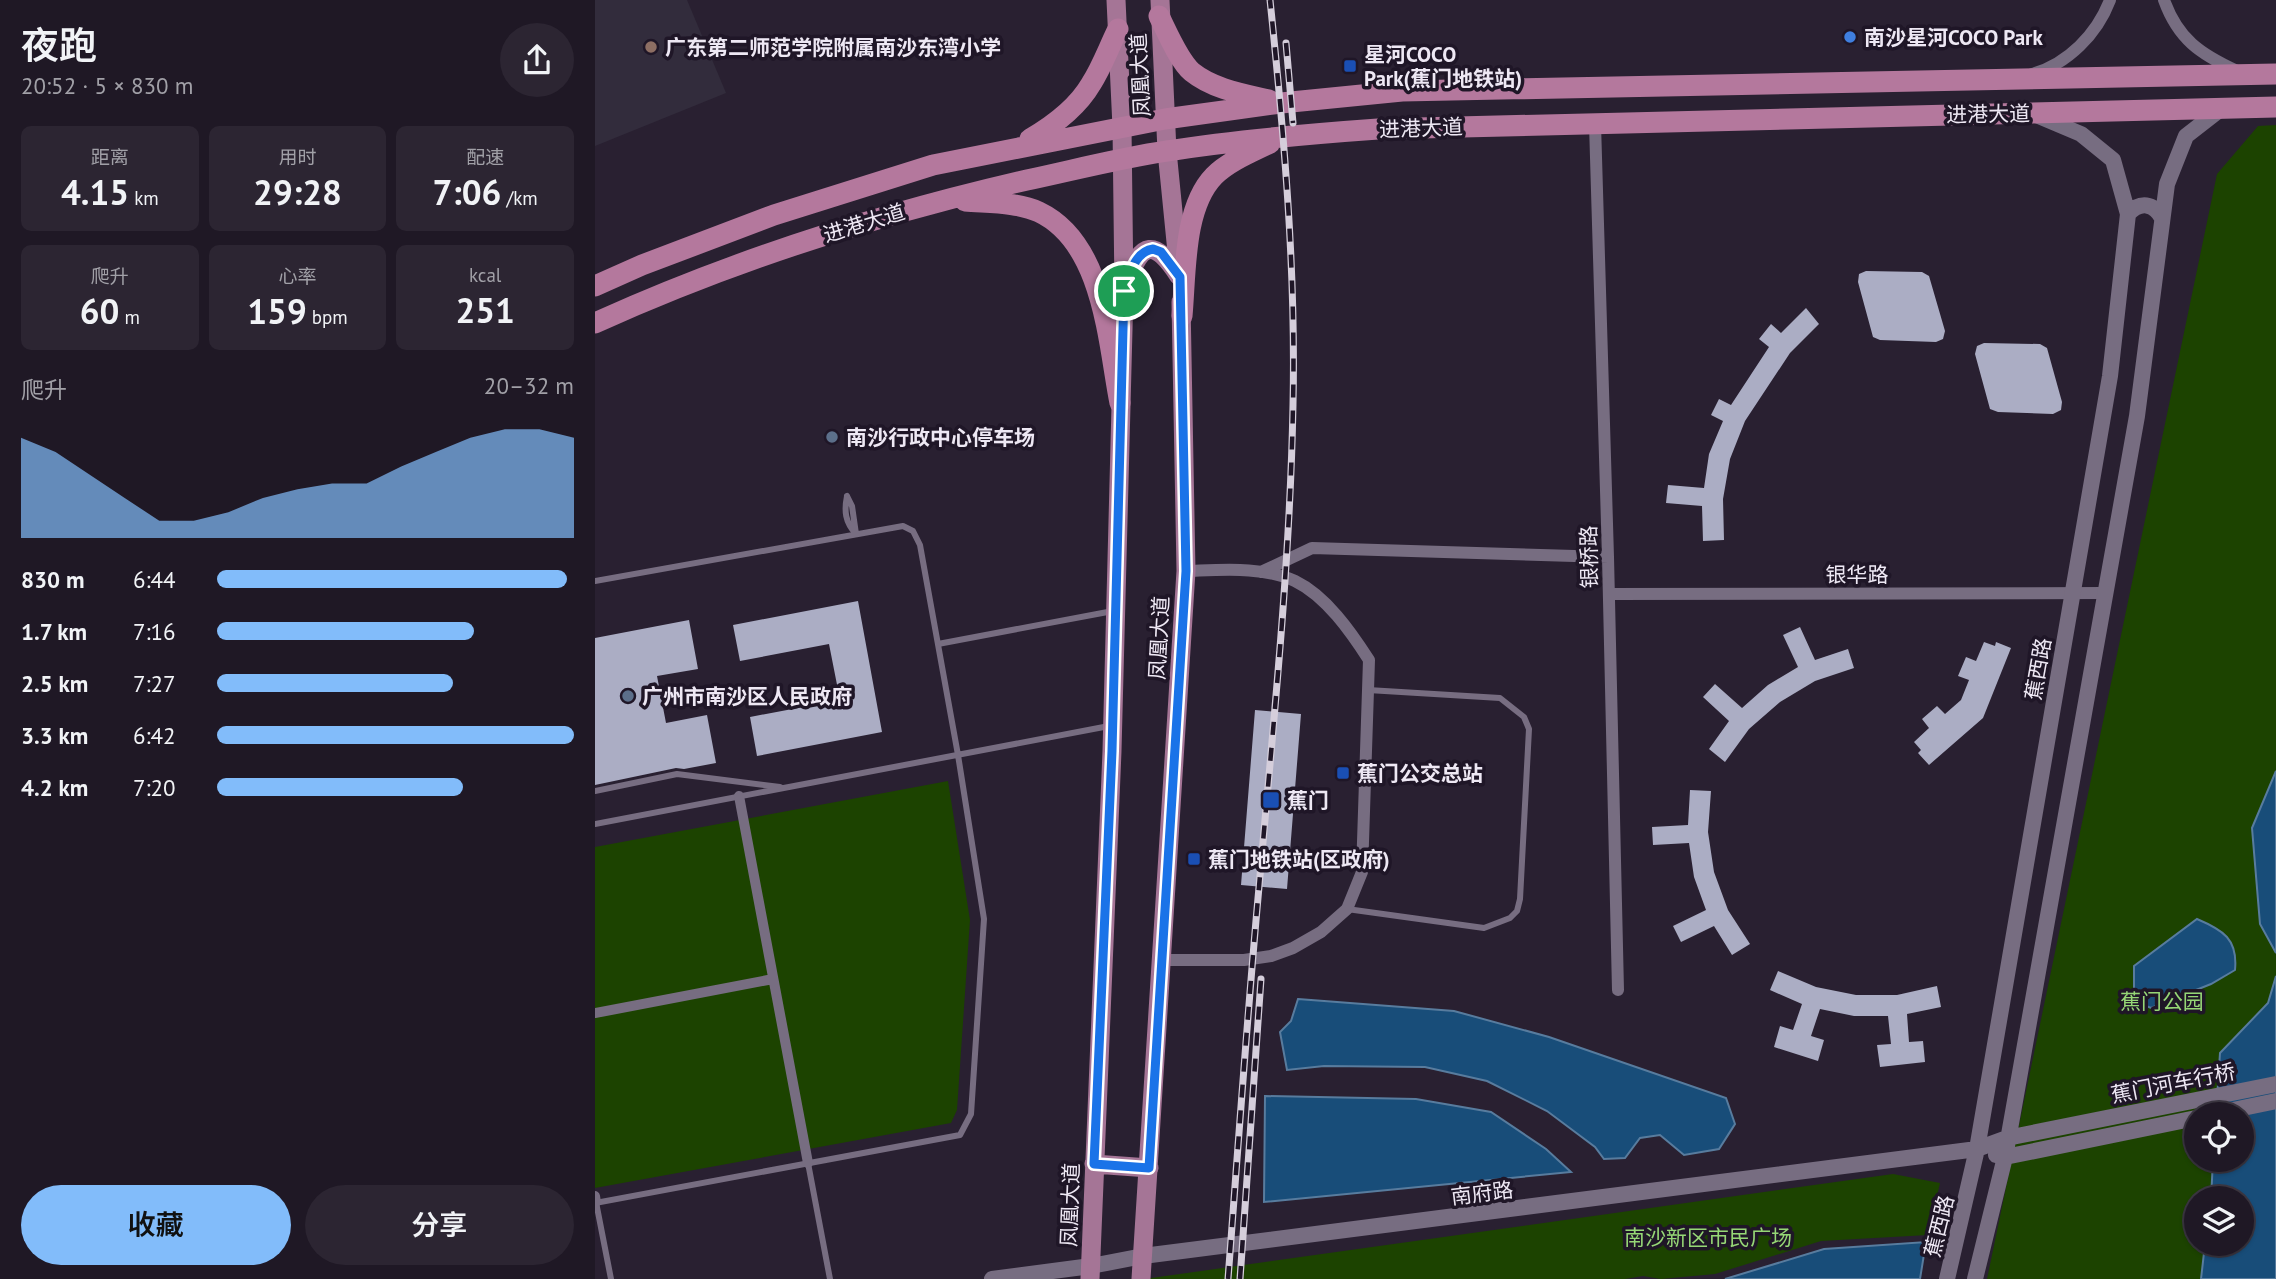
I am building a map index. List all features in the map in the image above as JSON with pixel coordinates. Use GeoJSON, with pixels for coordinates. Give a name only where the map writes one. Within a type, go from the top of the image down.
{"type":"FeatureCollection","features":[{"type":"Feature","properties":{"kind":"highway"},"geometry":{"type":"LineString","coordinates":[[1159,8],[1173,44],[1191,71],[1232,91],[1281,103]]}},
{"type":"Feature","properties":{"kind":"highway"},"geometry":{"type":"LineString","coordinates":[[1017,148],[1053,125],[1076,104],[1092,83],[1118,29]]}},
{"type":"Feature","properties":{"kind":"highway","name":"进港大道"},"geometry":{"type":"LineString","coordinates":[[595,286],[642,265],[774,215],[933,165],[1165,119],[1281,103],[1402,91],[2276,74]]}},
{"type":"Feature","properties":{"kind":"highway","name":"进港大道"},"geometry":{"type":"LineString","coordinates":[[595,323],[655,296],[784,247],[942,200],[1122,158],[1286,135],[1378,129],[2276,107]]}},
{"type":"Feature","properties":{"kind":"highway"},"geometry":{"type":"LineString","coordinates":[[1182,316],[1191,220],[1199,198],[1214,176],[1235,161],[1286,135]]}},
{"type":"Feature","properties":{"kind":"highway"},"geometry":{"type":"LineString","coordinates":[[983,155],[997,166],[997,181],[992,188]]}},
{"type":"Feature","properties":{"kind":"highway"},"geometry":{"type":"LineString","coordinates":[[942,200],[1007,204],[1039,212],[1065,231],[1084,256],[1098,291],[1120,404]]}},
{"type":"Feature","properties":{"kind":"main road","name":"凤凰大道"},"geometry":{"type":"LineString","coordinates":[[1090,1273],[1112,725],[1124,291],[1122,127],[1116,0]]}},
{"type":"Feature","properties":{"kind":"main road","name":"凤凰大道"},"geometry":{"type":"LineString","coordinates":[[1141,1279],[1186,571],[1182,316],[1167,151],[1159,8]]}},
{"type":"Feature","properties":{"kind":"main road"},"geometry":{"type":"LineString","coordinates":[[1124,291],[1132,268],[1139,256],[1147,250],[1161,252],[1180,277]]}},
{"type":"Feature","properties":{"kind":"main road"},"geometry":{"type":"LineString","coordinates":[[1094,1164],[1149,1168]]}},
{"type":"Feature","properties":{"kind":"street"},"geometry":{"type":"LineString","coordinates":[[2016,79],[2049,67],[2078,48],[2094,31],[2110,0]]}},
{"type":"Feature","properties":{"kind":"street"},"geometry":{"type":"LineString","coordinates":[[2164,0],[2174,22],[2190,43],[2203,54],[2243,74]]}},
{"type":"Feature","properties":{"kind":"street"},"geometry":{"type":"LineString","coordinates":[[1975,1279],[2005,1157],[2106,593],[2137,416],[2167,184],[2186,136],[2222,108]]}},
{"type":"Feature","properties":{"kind":"street","name":"蕉西路"},"geometry":{"type":"LineString","coordinates":[[1947,1279],[1977,1149],[2110,376],[2128,214],[2113,160],[2081,134],[2030,113]]}},
{"type":"Feature","properties":{"kind":"street","name":"银桥路"},"geometry":{"type":"LineString","coordinates":[[1595,124],[1618,990]]}},
{"type":"Feature","properties":{"kind":"street"},"geometry":{"type":"LineString","coordinates":[[2128,214],[2142,205],[2151,206],[2158,210],[2162,218]]}},
{"type":"Feature","properties":{"kind":"street"},"geometry":{"type":"LineString","coordinates":[[1261,572],[1312,548],[1608,557]]}},
{"type":"Feature","properties":{"kind":"street"},"geometry":{"type":"LineString","coordinates":[[1163,960],[1244,961],[1293,948],[1321,932],[1347,909],[1362,872],[1370,660],[1352,634],[1318,598],[1295,581],[1261,572],[1186,571]]}},
{"type":"Feature","properties":{"kind":"street","name":"银华路"},"geometry":{"type":"LineString","coordinates":[[1609,594],[2106,593]]}},
{"type":"Feature","properties":{"kind":"street"},"geometry":{"type":"LineString","coordinates":[[739,796],[808,1163]]}},
{"type":"Feature","properties":{"kind":"street"},"geometry":{"type":"LineString","coordinates":[[595,1013],[773,979]]}},
{"type":"Feature","properties":{"kind":"street","name":"蕉门河车行桥"},"geometry":{"type":"LineString","coordinates":[[2078,1124],[2276,1084]]}},
{"type":"Feature","properties":{"kind":"street","name":"蕉门河车行桥"},"geometry":{"type":"LineString","coordinates":[[2254,1106],[2276,1101]]}},
{"type":"Feature","properties":{"kind":"street","name":"蕉门河车行桥"},"geometry":{"type":"LineString","coordinates":[[2081,1142],[2184,1121]]}},
{"type":"Feature","properties":{"kind":"street","name":"南府路"},"geometry":{"type":"LineString","coordinates":[[992,1279],[1090,1273],[1143,1256],[1977,1149],[2007,1138],[2078,1124]]}},
{"type":"Feature","properties":{"kind":"street","name":"南府路"},"geometry":{"type":"LineString","coordinates":[[1977,1149],[2005,1157],[2081,1142]]}},
{"type":"Feature","properties":{"kind":"lane"},"geometry":{"type":"LineString","coordinates":[[847,496],[852,506],[856,534],[848,525],[845,507],[847,496]]}},
{"type":"Feature","properties":{"kind":"lane"},"geometry":{"type":"LineString","coordinates":[[595,581],[903,526],[913,531],[920,545],[984,919],[971,1114],[960,1135],[595,1200],[611,1279]]}},
{"type":"Feature","properties":{"kind":"lane"},"geometry":{"type":"LineString","coordinates":[[938,644],[1115,611]]}},
{"type":"Feature","properties":{"kind":"lane"},"geometry":{"type":"LineString","coordinates":[[1347,909],[1484,928],[1510,918],[1517,911],[1520,899],[1529,729],[1524,717],[1500,698],[1368,690]]}},
{"type":"Feature","properties":{"kind":"lane"},"geometry":{"type":"LineString","coordinates":[[595,824],[1112,725]]}},
{"type":"Feature","properties":{"kind":"lane"},"geometry":{"type":"LineString","coordinates":[[595,791],[677,774],[785,787]]}},
{"type":"Feature","properties":{"kind":"lane"},"geometry":{"type":"LineString","coordinates":[[808,1163],[829,1279]]}},
{"type":"Feature","properties":{"kind":"shaded area","name":"广东第二师范学院附属南沙东湾小学"},"geometry":{"type":"Polygon","coordinates":[[[595,0],[687,0],[726,93],[595,146],[595,0]]]}},
{"type":"Feature","properties":{"kind":"green space","name":"蕉门公园"},"geometry":{"type":"Polygon","coordinates":[[[2276,125],[2276,1279],[1987,1279],[2217,174],[2258,126],[2276,125]]]}},
{"type":"Feature","properties":{"kind":"green space"},"geometry":{"type":"Polygon","coordinates":[[[948,781],[970,920],[957,1110],[951,1123],[595,1188],[595,847],[948,781]]]}},
{"type":"Feature","properties":{"kind":"green space","name":"南沙新区市民广场"},"geometry":{"type":"Polygon","coordinates":[[[1893,1174],[1940,1183],[1928,1235],[1821,1241],[1715,1274],[1661,1279],[1643,1276],[1625,1279],[1144,1279],[1893,1174]]]}},
{"type":"Feature","properties":{"kind":"water"},"geometry":{"type":"Polygon","coordinates":[[[2276,771],[2276,953],[2260,924],[2252,828],[2276,771]]]}},
{"type":"Feature","properties":{"kind":"water"},"geometry":{"type":"Polygon","coordinates":[[[2197,919],[2227,937],[2234,950],[2235,970],[2211,984],[2151,1008],[2134,1001],[2134,966],[2197,919]]]}},
{"type":"Feature","properties":{"kind":"water"},"geometry":{"type":"Polygon","coordinates":[[[2276,976],[2276,1279],[2201,1279],[2204,1256],[2254,1256],[2254,1186],[2212,1186],[2212,1172],[2254,1172],[2254,1102],[2217,1102],[2220,1053],[2268,1003],[2276,976]]]}},
{"type":"Feature","properties":{"kind":"water"},"geometry":{"type":"Polygon","coordinates":[[[1298,999],[1454,1011],[1549,1037],[1726,1098],[1735,1124],[1719,1149],[1684,1155],[1660,1135],[1640,1138],[1625,1158],[1604,1159],[1595,1147],[1547,1111],[1487,1081],[1425,1067],[1324,1066],[1287,1070],[1280,1032],[1291,1021],[1298,999]]]}},
{"type":"Feature","properties":{"kind":"water"},"geometry":{"type":"Polygon","coordinates":[[[1265,1096],[1416,1099],[1491,1112],[1546,1149],[1571,1172],[1264,1202],[1265,1096]]]}},
{"type":"Feature","properties":{"kind":"water"},"geometry":{"type":"Polygon","coordinates":[[[1926,1242],[1920,1279],[1725,1279],[1824,1249],[1926,1242]]]}},
{"type":"Feature","properties":{"kind":"building"},"geometry":{"type":"Polygon","coordinates":[[[1866,271],[1922,272],[1929,276],[1945,331],[1943,339],[1936,342],[1880,340],[1873,337],[1858,282],[1859,274],[1866,271]]]}},
{"type":"Feature","properties":{"kind":"building"},"geometry":{"type":"Polygon","coordinates":[[[1806,308],[1819,324],[1790,353],[1745,421],[1730,459],[1723,499],[1724,540],[1703,541],[1702,506],[1666,503],[1668,485],[1704,488],[1709,454],[1723,421],[1711,415],[1719,399],[1731,405],[1769,347],[1759,339],[1771,324],[1781,333],[1806,308]]]}},
{"type":"Feature","properties":{"kind":"building"},"geometry":{"type":"Polygon","coordinates":[[[1984,343],[2040,344],[2047,348],[2062,402],[2061,410],[2053,414],[1998,412],[1990,409],[1975,354],[1977,346],[1984,343]]]}},
{"type":"Feature","properties":{"kind":"building"},"geometry":{"type":"Polygon","coordinates":[[[858,601],[882,732],[757,756],[750,717],[840,700],[829,644],[740,661],[733,625],[858,601]]]}},
{"type":"Feature","properties":{"kind":"building","name":"广州市南沙区人民政府"},"geometry":{"type":"Polygon","coordinates":[[[689,620],[698,669],[657,676],[666,723],[707,715],[716,763],[676,768],[595,785],[595,638],[689,620]]]}},
{"type":"Feature","properties":{"kind":"building"},"geometry":{"type":"Polygon","coordinates":[[[1800,627],[1815,660],[1848,649],[1854,668],[1815,681],[1780,702],[1749,729],[1725,762],[1709,749],[1729,721],[1703,697],[1715,684],[1742,708],[1768,685],[1798,667],[1783,635],[1800,627]]]}},
{"type":"Feature","properties":{"kind":"building"},"geometry":{"type":"Polygon","coordinates":[[[1984,642],[1995,646],[1996,642],[2011,648],[1983,718],[1929,765],[1918,753],[1921,750],[1914,742],[1929,728],[1922,719],[1937,706],[1945,714],[1961,700],[1969,680],[1958,676],[1966,657],[1976,661],[1984,642]]]}},
{"type":"Feature","properties":{"kind":"building","name":"蕉门"},"geometry":{"type":"Polygon","coordinates":[[[1255,710],[1301,714],[1287,889],[1241,885],[1255,710]]]}},
{"type":"Feature","properties":{"kind":"building"},"geometry":{"type":"Polygon","coordinates":[[[1690,790],[1711,791],[1708,832],[1714,872],[1728,910],[1750,944],[1732,955],[1714,926],[1681,942],[1673,926],[1706,910],[1694,877],[1689,843],[1653,845],[1652,827],[1688,825],[1690,790]]]}},
{"type":"Feature","properties":{"kind":"building"},"geometry":{"type":"Polygon","coordinates":[[[1778,971],[1816,987],[1856,995],[1897,995],[1937,986],[1941,1007],[1907,1014],[1909,1042],[1923,1041],[1925,1062],[1880,1067],[1877,1045],[1891,1044],[1888,1016],[1854,1016],[1820,1009],[1811,1036],[1824,1040],[1818,1061],[1774,1047],[1780,1026],[1793,1030],[1802,1004],[1770,990],[1778,971]]]}},
{"type":"Feature","properties":{"kind":"railway"},"geometry":{"type":"LineString","coordinates":[[1228,1279],[1280,646],[1293,405],[1291,253],[1270,0]]}},
{"type":"Feature","properties":{"kind":"railway"},"geometry":{"type":"LineString","coordinates":[[1286,43],[1293,123]]}},
{"type":"Feature","properties":{"kind":"railway"},"geometry":{"type":"LineString","coordinates":[[1240,1279],[1261,979]]}},
{"type":"Feature","properties":{"kind":"place","name":"南沙星河COCO Park"},"geometry":{"type":"Point","coordinates":[1850,37]}},
{"type":"Feature","properties":{"kind":"place","name":"广东第二师范学院附属南沙东湾小学"},"geometry":{"type":"Point","coordinates":[651,47]}},
{"type":"Feature","properties":{"kind":"place","name":"星河COCO Park(蕉门地铁站)"},"geometry":{"type":"Point","coordinates":[1350,66]}},
{"type":"Feature","properties":{"kind":"place","name":"南沙行政中心停车场"},"geometry":{"type":"Point","coordinates":[832,437]}},
{"type":"Feature","properties":{"kind":"place","name":"广州市南沙区人民政府"},"geometry":{"type":"Point","coordinates":[628,696]}},
{"type":"Feature","properties":{"kind":"place","name":"蕉门公交总站"},"geometry":{"type":"Point","coordinates":[1343,773]}},
{"type":"Feature","properties":{"kind":"place","name":"蕉门"},"geometry":{"type":"Point","coordinates":[1271,800]}},
{"type":"Feature","properties":{"kind":"place","name":"蕉门地铁站(区政府)"},"geometry":{"type":"Point","coordinates":[1194,859]}},
{"type":"Feature","properties":{"kind":"route"},"geometry":{"type":"LineString","coordinates":[[1147,250],[1161,252],[1180,277],[1186,571],[1149,1168],[1094,1164],[1112,751],[1124,291],[1132,268],[1139,256],[1147,250]]}}]}
